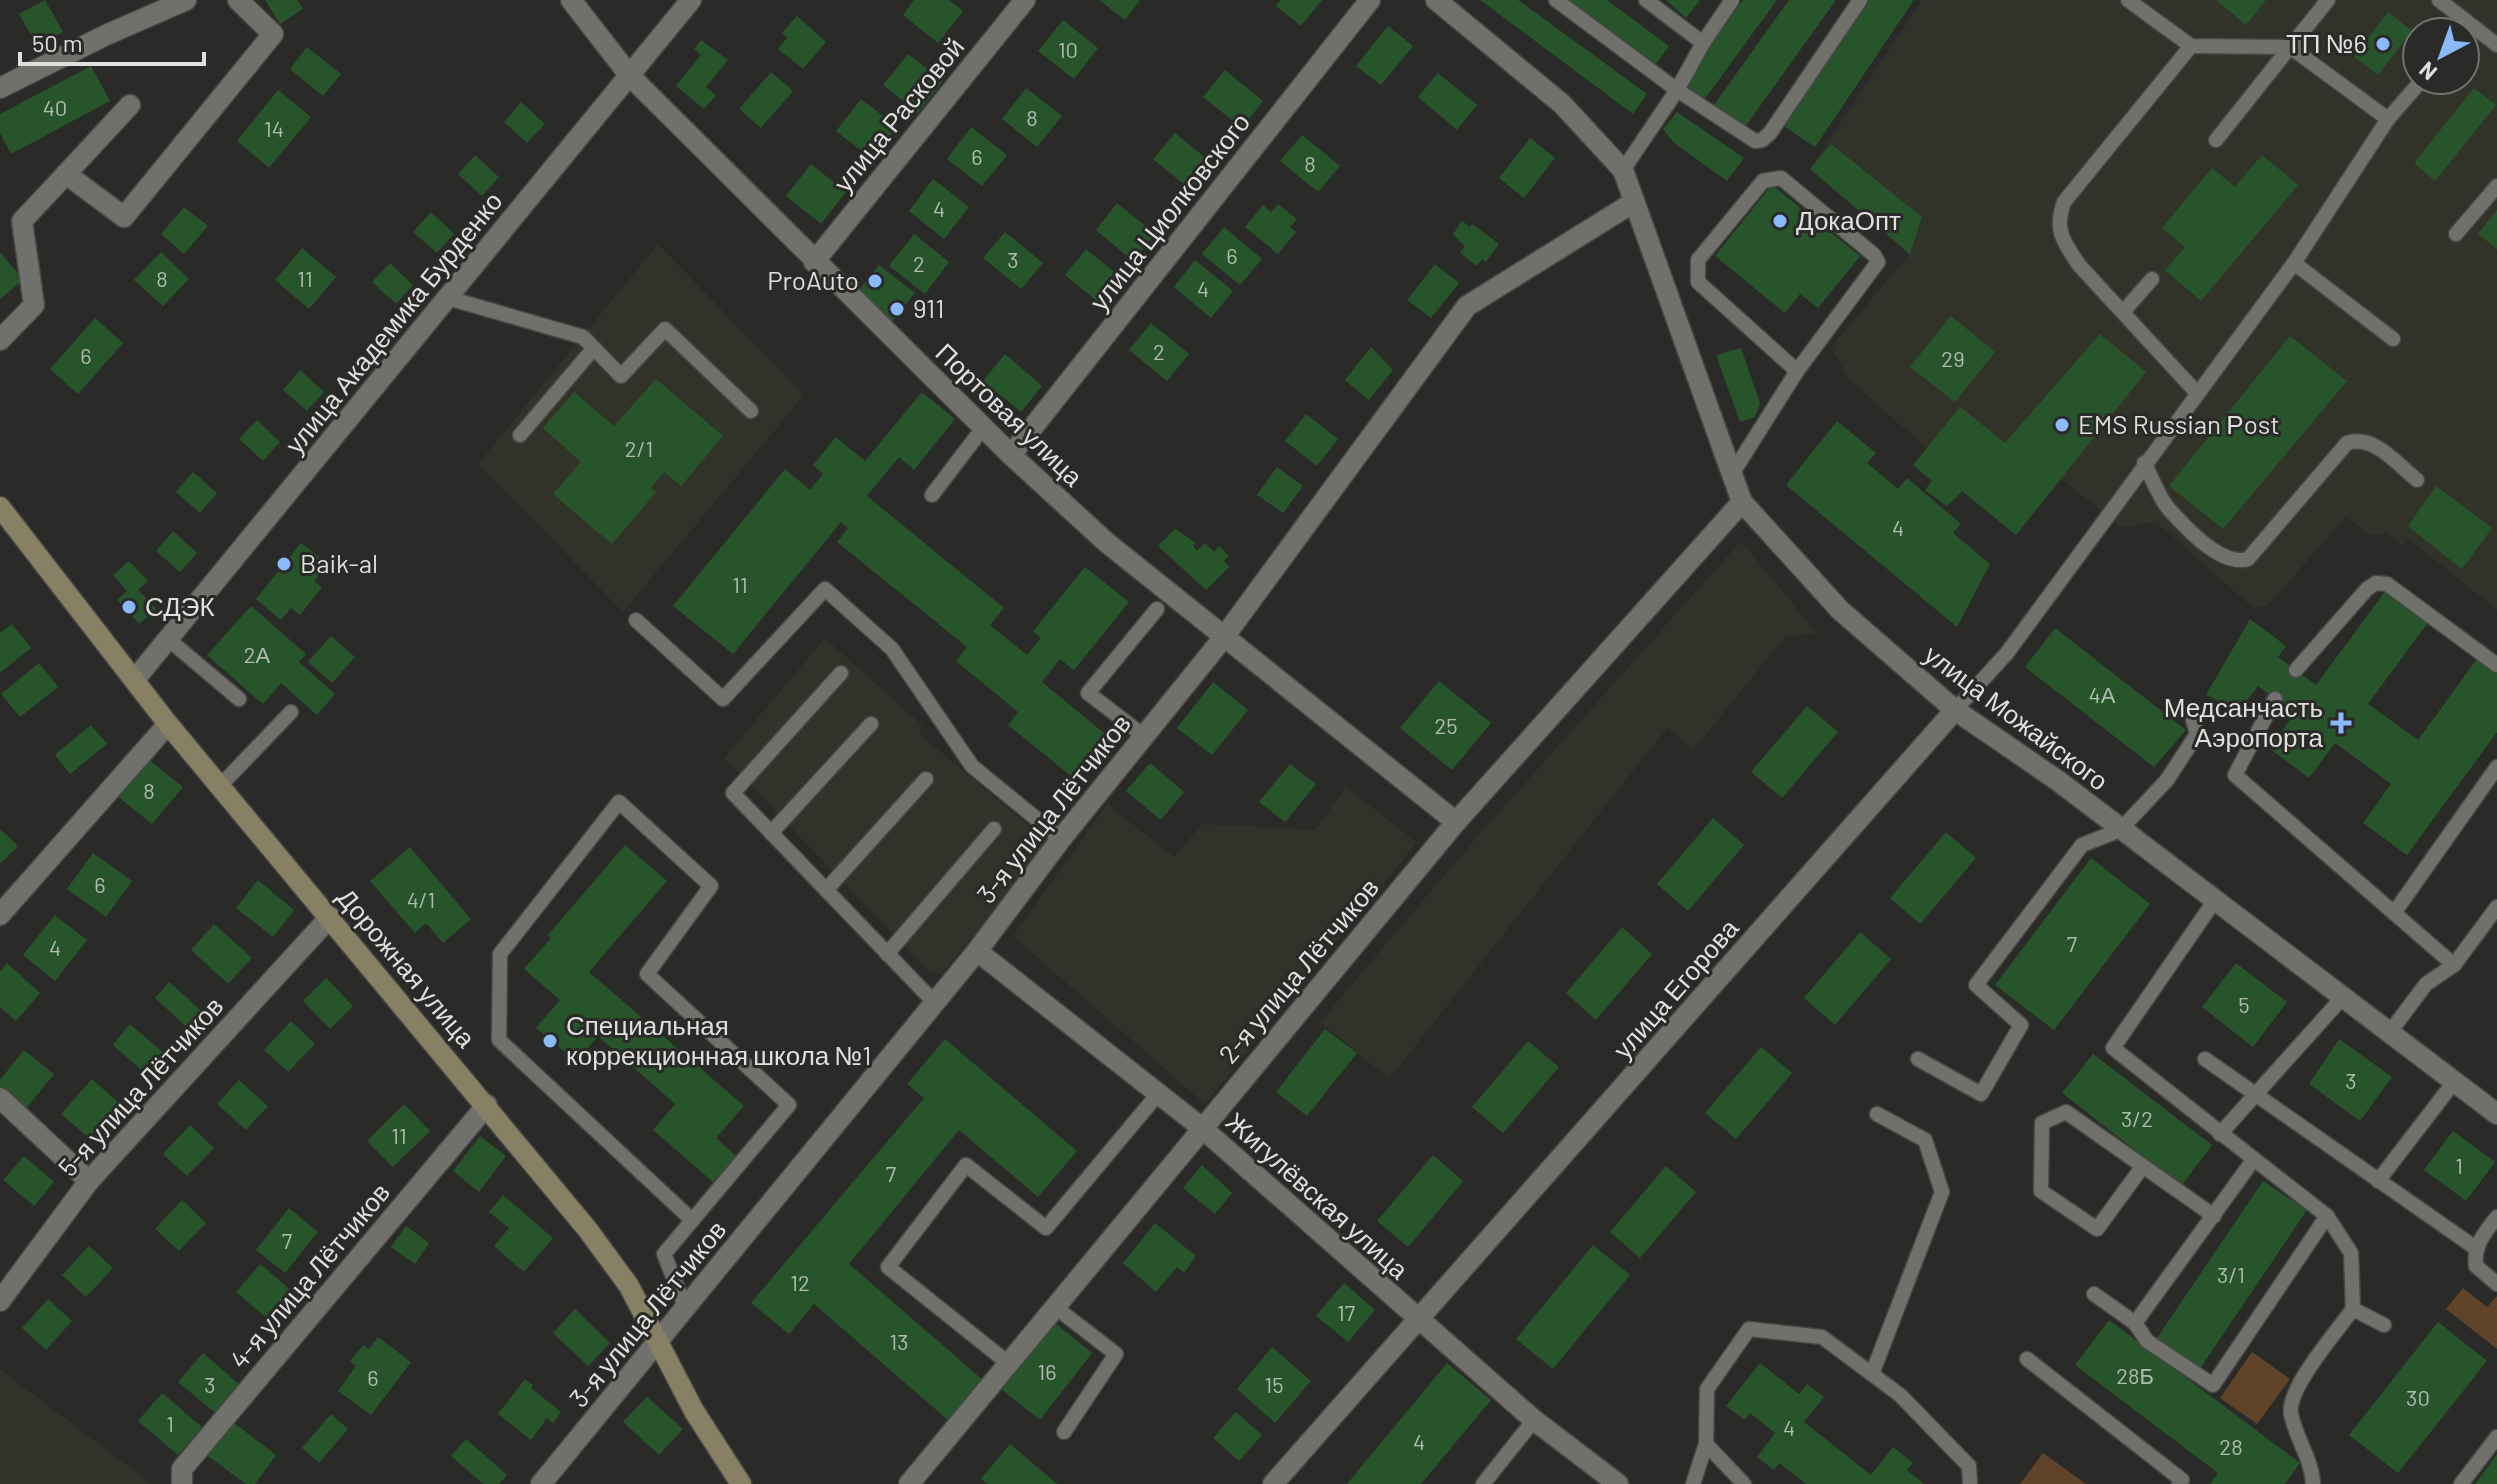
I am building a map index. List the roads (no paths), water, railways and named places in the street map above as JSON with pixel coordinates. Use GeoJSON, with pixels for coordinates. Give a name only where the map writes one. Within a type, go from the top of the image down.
{"type":"FeatureCollection","features":[{"type":"Feature","properties":{"kind":"main road","name":"Дорожная улица"},"geometry":{"type":"LineString","coordinates":[[0,507],[136,678],[168,724],[487,1105],[629,1286],[694,1411],[741,1484]]}},
{"type":"Feature","properties":{"kind":"street"},"geometry":{"type":"LineString","coordinates":[[0,88],[106,35],[186,0]]}},
{"type":"Feature","properties":{"kind":"street"},"geometry":{"type":"LineString","coordinates":[[66,174],[124,217],[273,34],[238,0]]}},
{"type":"Feature","properties":{"kind":"street","name":"Портовая улица"},"geometry":{"type":"LineString","coordinates":[[571,0],[630,76],[1011,455],[1106,542],[1456,822]]}},
{"type":"Feature","properties":{"kind":"street","name":"улица Академика Бурденко"},"geometry":{"type":"LineString","coordinates":[[136,678],[691,0]]}},
{"type":"Feature","properties":{"kind":"street","name":"улица Расковой"},"geometry":{"type":"LineString","coordinates":[[814,262],[1025,0]]}},
{"type":"Feature","properties":{"kind":"street","name":"улица Циолковского"},"geometry":{"type":"LineString","coordinates":[[1011,455],[1370,0]]}},
{"type":"Feature","properties":{"kind":"street","name":"улица Можайского"},"geometry":{"type":"LineString","coordinates":[[1436,0],[1562,104],[1623,170],[1742,502],[1840,610],[1955,710],[2057,780],[2454,1082],[2494,1106]]}},
{"type":"Feature","properties":{"kind":"street"},"geometry":{"type":"LineString","coordinates":[[0,340],[34,305],[22,221],[130,105]]}},
{"type":"Feature","properties":{"kind":"street","name":"3-я улица Лётчиков"},"geometry":{"type":"LineString","coordinates":[[541,1484],[977,951],[1061,839],[1224,637],[1467,306],[1634,202]]}},
{"type":"Feature","properties":{"kind":"street","name":"2-я улица Лётчиков"},"geometry":{"type":"LineString","coordinates":[[909,1484],[1456,822],[1742,502]]}},
{"type":"Feature","properties":{"kind":"street","name":"улица Егорова"},"geometry":{"type":"LineString","coordinates":[[1273,1484],[1955,710]]}},
{"type":"Feature","properties":{"kind":"street"},"geometry":{"type":"LineString","coordinates":[[0,915],[168,724]]}},
{"type":"Feature","properties":{"kind":"street","name":"5-я улица Лётчиков"},"geometry":{"type":"LineString","coordinates":[[0,1301],[89,1181],[330,917]]}},
{"type":"Feature","properties":{"kind":"street","name":"Жигулёвская улица"},"geometry":{"type":"LineString","coordinates":[[977,951],[1202,1128],[1534,1420],[1618,1484]]}},
{"type":"Feature","properties":{"kind":"street"},"geometry":{"type":"LineString","coordinates":[[0,1098],[89,1181]]}},
{"type":"Feature","properties":{"kind":"street","name":"4-я улица Лётчиков"},"geometry":{"type":"LineString","coordinates":[[182,1484],[182,1469],[487,1105]]}},
{"type":"Feature","properties":{"kind":"lane"},"geometry":{"type":"LineString","coordinates":[[1556,0],[1677,90],[1755,141],[1762,140],[1860,0]]}},
{"type":"Feature","properties":{"kind":"lane"},"geometry":{"type":"LineString","coordinates":[[1623,170],[1732,0]]}},
{"type":"Feature","properties":{"kind":"lane"},"geometry":{"type":"LineString","coordinates":[[2216,140],[2328,0]]}},
{"type":"Feature","properties":{"kind":"lane"},"geometry":{"type":"LineString","coordinates":[[2439,0],[2455,16]]}},
{"type":"Feature","properties":{"kind":"lane"},"geometry":{"type":"LineString","coordinates":[[2132,1],[2191,46],[2290,47],[2388,119]]}},
{"type":"Feature","properties":{"kind":"lane"},"geometry":{"type":"LineString","coordinates":[[1654,2],[1703,43]]}},
{"type":"Feature","properties":{"kind":"lane"},"geometry":{"type":"LineString","coordinates":[[2191,46],[2064,202],[2057,222],[2066,245],[2079,265],[2197,393]]}},
{"type":"Feature","properties":{"kind":"lane","name":"улица Егорова"},"geometry":{"type":"LineString","coordinates":[[1955,710],[2007,653],[2294,263],[2388,119],[2408,96]]}},
{"type":"Feature","properties":{"kind":"lane"},"geometry":{"type":"LineString","coordinates":[[1732,474],[1797,371],[1878,262],[1874,255],[1781,178],[1763,181],[1698,260],[1696,271],[1698,282],[1797,371]]}},
{"type":"Feature","properties":{"kind":"lane"},"geometry":{"type":"LineString","coordinates":[[2456,234],[2497,186]]}},
{"type":"Feature","properties":{"kind":"lane"},"geometry":{"type":"LineString","coordinates":[[2294,263],[2393,339]]}},
{"type":"Feature","properties":{"kind":"lane"},"geometry":{"type":"LineString","coordinates":[[2123,312],[2152,279]]}},
{"type":"Feature","properties":{"kind":"lane"},"geometry":{"type":"LineString","coordinates":[[448,298],[583,337],[621,376],[665,329],[751,411]]}},
{"type":"Feature","properties":{"kind":"lane"},"geometry":{"type":"LineString","coordinates":[[520,435],[594,348]]}},
{"type":"Feature","properties":{"kind":"lane"},"geometry":{"type":"LineString","coordinates":[[932,495],[983,428]]}},
{"type":"Feature","properties":{"kind":"lane"},"geometry":{"type":"LineString","coordinates":[[2144,463],[2166,506],[2220,555],[2238,562],[2248,559],[2347,443],[2360,439],[2372,443],[2417,480]]}},
{"type":"Feature","properties":{"kind":"lane"},"geometry":{"type":"LineString","coordinates":[[2296,670],[2367,589],[2376,583],[2387,584],[2497,665]]}},
{"type":"Feature","properties":{"kind":"lane"},"geometry":{"type":"LineString","coordinates":[[636,620],[723,699],[825,589],[892,649],[972,766],[1061,839]]}},
{"type":"Feature","properties":{"kind":"lane"},"geometry":{"type":"LineString","coordinates":[[1144,736],[1088,693],[1157,609]]}},
{"type":"Feature","properties":{"kind":"lane"},"geometry":{"type":"LineString","coordinates":[[168,639],[239,699]]}},
{"type":"Feature","properties":{"kind":"lane"},"geometry":{"type":"LineString","coordinates":[[841,673],[733,793],[935,1003]]}},
{"type":"Feature","properties":{"kind":"lane"},"geometry":{"type":"LineString","coordinates":[[2275,699],[2235,775],[2454,965]]}},
{"type":"Feature","properties":{"kind":"lane"},"geometry":{"type":"LineString","coordinates":[[220,786],[291,712]]}},
{"type":"Feature","properties":{"kind":"lane"},"geometry":{"type":"LineString","coordinates":[[1918,1059],[1981,1094],[2021,1025],[1976,985],[2082,845],[2120,830],[2167,780],[2197,734],[2193,720]]}},
{"type":"Feature","properties":{"kind":"lane"},"geometry":{"type":"LineString","coordinates":[[771,833],[871,724]]}},
{"type":"Feature","properties":{"kind":"lane"},"geometry":{"type":"LineString","coordinates":[[2394,913],[2497,767]]}},
{"type":"Feature","properties":{"kind":"lane"},"geometry":{"type":"LineString","coordinates":[[826,890],[926,779]]}},
{"type":"Feature","properties":{"kind":"lane"},"geometry":{"type":"LineString","coordinates":[[686,1309],[664,1254],[789,1105],[647,974],[711,886],[619,802],[500,954],[499,1040],[692,1220]]}},
{"type":"Feature","properties":{"kind":"lane"},"geometry":{"type":"LineString","coordinates":[[887,954],[994,829]]}},
{"type":"Feature","properties":{"kind":"lane"},"geometry":{"type":"LineString","coordinates":[[2215,900],[2113,1048],[2327,1216],[2351,1253],[2353,1309],[2295,1390],[2290,1411],[2312,1467],[2313,1484]]}},
{"type":"Feature","properties":{"kind":"lane"},"geometry":{"type":"LineString","coordinates":[[2390,1032],[2426,984],[2454,965],[2497,907]]}},
{"type":"Feature","properties":{"kind":"lane"},"geometry":{"type":"LineString","coordinates":[[2220,1134],[2343,997]]}},
{"type":"Feature","properties":{"kind":"lane"},"geometry":{"type":"LineString","coordinates":[[2205,1059],[2477,1249]]}},
{"type":"Feature","properties":{"kind":"lane"},"geometry":{"type":"LineString","coordinates":[[2378,1181],[2454,1082]]}},
{"type":"Feature","properties":{"kind":"lane"},"geometry":{"type":"LineString","coordinates":[[1008,1363],[888,1267],[966,1165],[1046,1228],[1158,1094]]}},
{"type":"Feature","properties":{"kind":"lane"},"geometry":{"type":"LineString","coordinates":[[2143,1166],[2097,1229],[2041,1191],[2042,1123],[2066,1112],[2143,1166],[2214,1216]]}},
{"type":"Feature","properties":{"kind":"lane"},"geometry":{"type":"LineString","coordinates":[[1872,1374],[1942,1192],[1925,1140],[1877,1114]]}},
{"type":"Feature","properties":{"kind":"lane"},"geometry":{"type":"LineString","coordinates":[[2135,1323],[2254,1159]]}},
{"type":"Feature","properties":{"kind":"lane"},"geometry":{"type":"LineString","coordinates":[[2094,1294],[2135,1323],[2147,1341],[2213,1385],[2327,1216]]}},
{"type":"Feature","properties":{"kind":"lane"},"geometry":{"type":"LineString","coordinates":[[2497,1217],[2477,1249],[2476,1266],[2497,1284]]}},
{"type":"Feature","properties":{"kind":"lane"},"geometry":{"type":"LineString","coordinates":[[1055,1307],[1116,1354],[1064,1432]]}},
{"type":"Feature","properties":{"kind":"lane"},"geometry":{"type":"LineString","coordinates":[[2353,1309],[2384,1325]]}},
{"type":"Feature","properties":{"kind":"lane"},"geometry":{"type":"LineString","coordinates":[[1693,1484],[1706,1444],[1707,1389],[1749,1329],[1822,1337],[1900,1395],[1969,1466],[1970,1484]]}},
{"type":"Feature","properties":{"kind":"lane"},"geometry":{"type":"LineString","coordinates":[[2027,1359],[2182,1480],[2179,1484]]}},
{"type":"Feature","properties":{"kind":"lane"},"geometry":{"type":"LineString","coordinates":[[1483,1484],[1534,1420]]}},
{"type":"Feature","properties":{"kind":"lane"},"geometry":{"type":"LineString","coordinates":[[2461,1484],[2497,1437]]}},
{"type":"Feature","properties":{"kind":"lane"},"geometry":{"type":"LineString","coordinates":[[1706,1444],[1744,1484]]}},
{"type":"Feature","properties":{"kind":"place","name":"ТП №6"},"geometry":{"type":"Point","coordinates":[2383,44]}},
{"type":"Feature","properties":{"kind":"place","name":"ДокаОпт"},"geometry":{"type":"Point","coordinates":[1780,221]}},
{"type":"Feature","properties":{"kind":"place","name":"ProAuto"},"geometry":{"type":"Point","coordinates":[875,281]}},
{"type":"Feature","properties":{"kind":"place","name":"911"},"geometry":{"type":"Point","coordinates":[897,309]}},
{"type":"Feature","properties":{"kind":"place","name":"EMS Russian Рost"},"geometry":{"type":"Point","coordinates":[2062,425]}},
{"type":"Feature","properties":{"kind":"place","name":"Baik-al"},"geometry":{"type":"Point","coordinates":[284,564]}},
{"type":"Feature","properties":{"kind":"place","name":"СДЭК"},"geometry":{"type":"Point","coordinates":[129,607]}},
{"type":"Feature","properties":{"kind":"place","name":"Медсанчасть Аэропорта"},"geometry":{"type":"Point","coordinates":[2341,723]}},
{"type":"Feature","properties":{"kind":"place","name":"Специальная коррекционная школа №1"},"geometry":{"type":"Point","coordinates":[550,1041]}}]}
